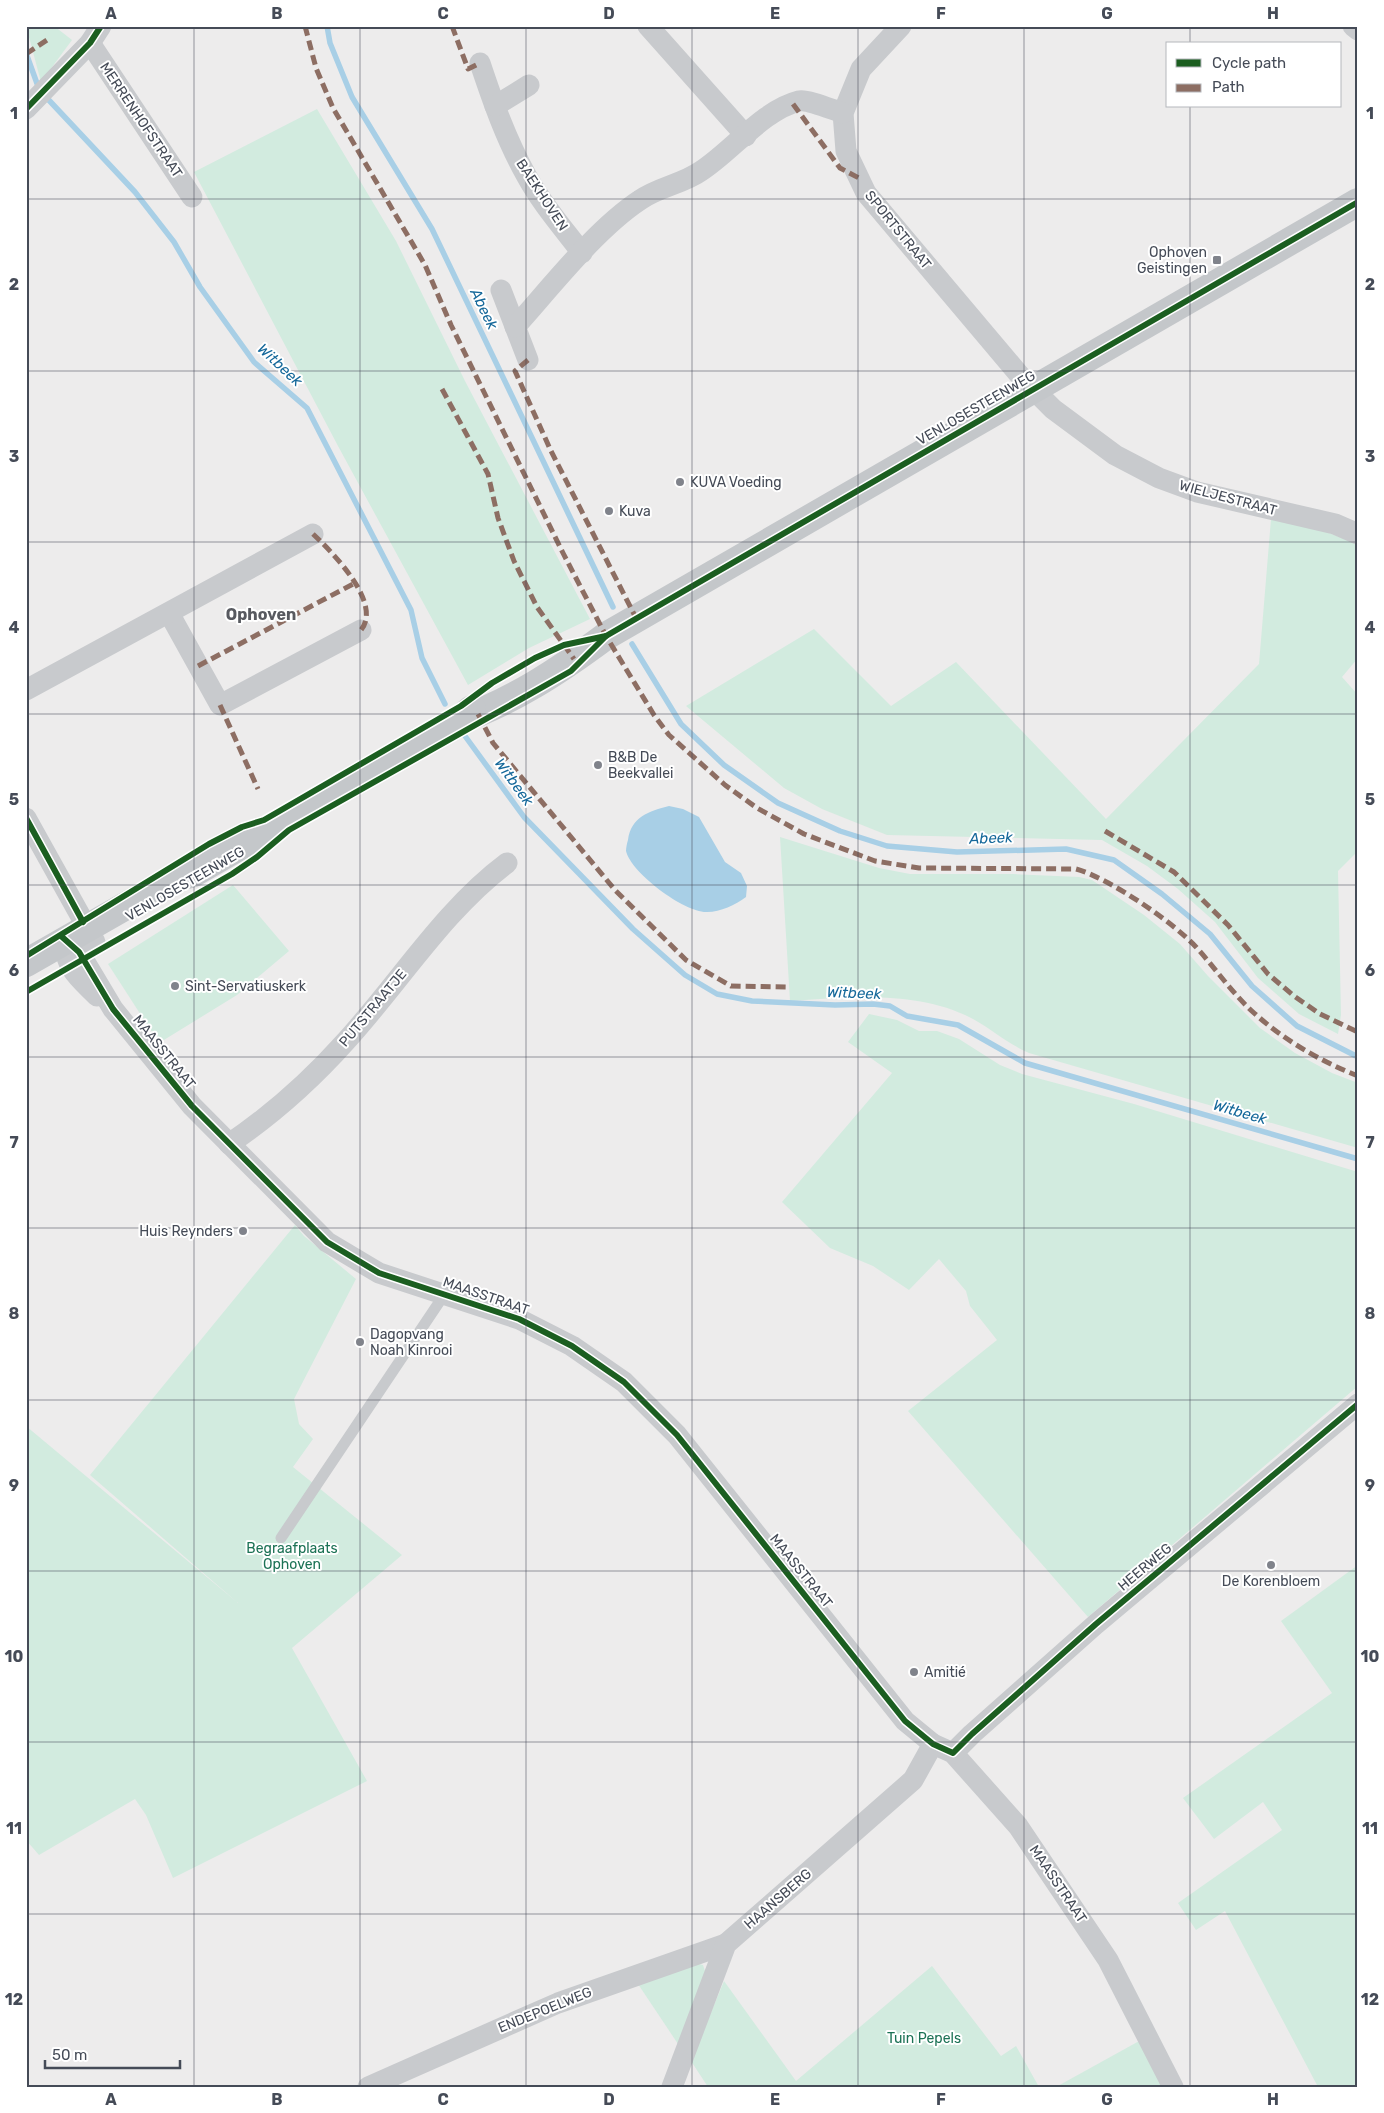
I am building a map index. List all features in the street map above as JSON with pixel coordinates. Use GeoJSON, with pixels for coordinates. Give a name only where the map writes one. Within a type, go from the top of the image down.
{"type":"FeatureCollection","features":[{"type":"Feature","properties":{"kind":"main road","name":"VENLOSESTEENWEG"},"geometry":{"type":"LineString","coordinates":[[26,983],[78,944],[173,879],[194,873],[457,721],[515,697],[561,669],[606,636],[1358,202]]}},
{"type":"Feature","properties":{"kind":"main road","name":"VENLOSESTEENWEG"},"geometry":{"type":"LineString","coordinates":[[26,964],[78,944]]}},
{"type":"Feature","properties":{"kind":"street"},"geometry":{"type":"LineString","coordinates":[[648,26],[746,136]]}},
{"type":"Feature","properties":{"kind":"street","name":"SPORTSTRAAT"},"geometry":{"type":"LineString","coordinates":[[901,26],[861,69],[843,113],[846,151],[866,193],[1034,389]]}},
{"type":"Feature","properties":{"kind":"street"},"geometry":{"type":"LineString","coordinates":[[1353,26],[1358,30]]}},
{"type":"Feature","properties":{"kind":"street","name":"MERRENHOFSTRAAT"},"geometry":{"type":"LineString","coordinates":[[37,99],[96,35],[192,197]]}},
{"type":"Feature","properties":{"kind":"street","name":"BAEKHOVEN"},"geometry":{"type":"LineString","coordinates":[[480,64],[495,106],[526,176],[551,213],[582,253]]}},
{"type":"Feature","properties":{"kind":"street"},"geometry":{"type":"LineString","coordinates":[[495,106],[529,85]]}},
{"type":"Feature","properties":{"kind":"street"},"geometry":{"type":"LineString","coordinates":[[515,327],[582,253],[622,213],[641,199],[701,172],[776,111],[801,100],[843,113]]}},
{"type":"Feature","properties":{"kind":"street"},"geometry":{"type":"LineString","coordinates":[[500,290],[528,360]]}},
{"type":"Feature","properties":{"kind":"street","name":"WIELJESTRAAT"},"geometry":{"type":"LineString","coordinates":[[1034,389],[1062,416],[1115,454],[1159,478],[1197,492],[1335,524],[1358,534]]}},
{"type":"Feature","properties":{"kind":"street"},"geometry":{"type":"LineString","coordinates":[[26,690],[313,534]]}},
{"type":"Feature","properties":{"kind":"street"},"geometry":{"type":"LineString","coordinates":[[169,613],[220,705],[361,630]]}},
{"type":"Feature","properties":{"kind":"street"},"geometry":{"type":"LineString","coordinates":[[26,818],[78,944]]}},
{"type":"Feature","properties":{"kind":"street","name":"PUTSTRAATJE"},"geometry":{"type":"LineString","coordinates":[[229,1144],[257,1125],[346,1042],[419,953],[484,880],[507,863]]}},
{"type":"Feature","properties":{"kind":"street","name":"MAASSTRAAT"},"geometry":{"type":"LineString","coordinates":[[78,944],[76,976],[113,1009],[164,1074],[229,1144],[328,1242],[379,1273],[520,1319],[572,1346],[624,1382],[677,1435],[905,1721],[933,1744],[953,1753],[1018,1826],[1108,1960],[1173,2087]]}},
{"type":"Feature","properties":{"kind":"street","name":"HEERWEG"},"geometry":{"type":"LineString","coordinates":[[953,1753],[1096,1624],[1358,1404]]}},
{"type":"Feature","properties":{"kind":"street","name":"HAANSBERG"},"geometry":{"type":"LineString","coordinates":[[672,2087],[726,1944],[913,1780],[933,1744]]}},
{"type":"Feature","properties":{"kind":"street","name":"ENDEPOELWEG"},"geometry":{"type":"LineString","coordinates":[[368,2087],[558,2003],[726,1944]]}},
{"type":"Feature","properties":{"kind":"lane"},"geometry":{"type":"LineString","coordinates":[[281,1538],[444,1295]]}},
{"type":"Feature","properties":{"kind":"green space"},"geometry":{"type":"Polygon","coordinates":[[[26,26],[54,26],[72,40],[41,82],[26,26]]]}},
{"type":"Feature","properties":{"kind":"green space"},"geometry":{"type":"Polygon","coordinates":[[[317,109],[396,241],[465,381],[590,619],[529,648],[468,685],[338,446],[194,172],[317,109]]]}},
{"type":"Feature","properties":{"kind":"green space"},"geometry":{"type":"Polygon","coordinates":[[[1271,519],[1321,530],[1358,544],[1358,658],[1342,677],[1358,695],[1358,851],[1338,871],[1341,1015],[1338,1034],[1299,1014],[1258,978],[1215,922],[1178,889],[1147,866],[1102,840],[887,835],[822,809],[784,788],[686,706],[814,629],[891,706],[956,662],[1106,819],[1259,664],[1271,519]]]}},
{"type":"Feature","properties":{"kind":"green space"},"geometry":{"type":"Polygon","coordinates":[[[780,837],[879,868],[910,874],[1013,874],[1079,877],[1092,880],[1144,915],[1180,944],[1208,976],[1260,1028],[1295,1053],[1332,1073],[1358,1083],[1358,1148],[1029,1053],[973,1019],[930,1003],[860,997],[790,1001],[780,837]]]}},
{"type":"Feature","properties":{"kind":"green space"},"geometry":{"type":"Polygon","coordinates":[[[233,885],[289,951],[237,995],[159,1043],[108,964],[233,885]]]}},
{"type":"Feature","properties":{"kind":"green space"},"geometry":{"type":"Polygon","coordinates":[[[869,1014],[897,1020],[919,1031],[937,1031],[959,1039],[1000,1065],[1022,1074],[1134,1104],[1358,1172],[1358,1386],[1088,1617],[908,1411],[997,1340],[970,1306],[966,1291],[939,1259],[909,1290],[873,1266],[830,1248],[782,1202],[892,1073],[848,1042],[869,1014]]]}},
{"type":"Feature","properties":{"kind":"green space","name":"Begraafplaats Ophoven"},"geometry":{"type":"Polygon","coordinates":[[[295,1225],[304,1236],[356,1279],[294,1399],[299,1424],[313,1439],[293,1467],[402,1555],[292,1648],[367,1781],[173,1878],[146,1815],[135,1799],[39,1855],[26,1840],[26,1426],[238,1603],[90,1475],[295,1225]]]}},
{"type":"Feature","properties":{"kind":"green space"},"geometry":{"type":"Polygon","coordinates":[[[1358,1565],[1358,2087],[1318,2087],[1225,1911],[1196,1930],[1178,1903],[1282,1830],[1263,1802],[1214,1839],[1183,1798],[1332,1693],[1281,1621],[1358,1565]]]}},
{"type":"Feature","properties":{"kind":"green space"},"geometry":{"type":"Polygon","coordinates":[[[690,1962],[703,1965],[707,1977],[680,2047],[636,1981],[690,1962]]]}},
{"type":"Feature","properties":{"kind":"green space","name":"Tuin Pepels"},"geometry":{"type":"Polygon","coordinates":[[[932,1966],[1001,2056],[1016,2046],[1039,2087],[708,2087],[691,2061],[724,1981],[796,2081],[932,1966]]]}},
{"type":"Feature","properties":{"kind":"green space"},"geometry":{"type":"Polygon","coordinates":[[[1141,2040],[1164,2087],[1056,2087],[1141,2040]]]}},
{"type":"Feature","properties":{"kind":"water"},"geometry":{"type":"Polygon","coordinates":[[[669,806],[683,809],[699,817],[725,862],[741,873],[747,886],[746,897],[723,909],[712,912],[697,911],[660,890],[638,870],[626,851],[630,832],[637,820],[642,816],[669,806]]]}},
{"type":"Feature","properties":{"kind":"waterway","name":"Abeek"},"geometry":{"type":"LineString","coordinates":[[327,26],[330,43],[352,97],[432,229],[613,607]]}},
{"type":"Feature","properties":{"kind":"waterway","name":"Witbeek"},"geometry":{"type":"LineString","coordinates":[[26,53],[39,89]]}},
{"type":"Feature","properties":{"kind":"waterway","name":"Witbeek"},"geometry":{"type":"LineString","coordinates":[[45,96],[135,192],[174,242],[200,287],[254,362],[307,408],[411,610],[422,658],[445,704]]}},
{"type":"Feature","properties":{"kind":"waterway","name":"Abeek"},"geometry":{"type":"LineString","coordinates":[[632,644],[681,724],[724,765],[778,803],[840,831],[887,846],[957,852],[1066,849],[1114,860],[1162,894],[1210,934],[1252,986],[1297,1026],[1358,1057]]}},
{"type":"Feature","properties":{"kind":"waterway","name":"Witbeek"},"geometry":{"type":"LineString","coordinates":[[465,736],[524,817],[633,929],[685,975],[717,994],[752,1001],[890,1006],[907,1016],[958,1025],[1025,1063],[1358,1159]]}},
{"type":"Feature","properties":{"kind":"marked path"},"geometry":{"type":"LineString","coordinates":[[305,26],[316,68],[333,108],[425,265],[451,325],[606,636],[654,715],[669,735],[725,785],[757,808],[804,834],[875,861],[919,868],[1076,869],[1105,881],[1140,902],[1186,937],[1231,989],[1266,1023],[1316,1057],[1358,1076]]}},
{"type":"Feature","properties":{"kind":"marked path"},"geometry":{"type":"LineString","coordinates":[[452,26],[468,69],[480,63]]}},
{"type":"Feature","properties":{"kind":"marked path"},"geometry":{"type":"LineString","coordinates":[[26,54],[47,40]]}},
{"type":"Feature","properties":{"kind":"marked path"},"geometry":{"type":"LineString","coordinates":[[793,104],[840,168],[859,178]]}},
{"type":"Feature","properties":{"kind":"marked path"},"geometry":{"type":"LineString","coordinates":[[528,360],[515,371],[551,451],[636,618]]}},
{"type":"Feature","properties":{"kind":"marked path"},"geometry":{"type":"LineString","coordinates":[[442,389],[488,474],[498,518],[514,561],[537,607],[574,659]]}},
{"type":"Feature","properties":{"kind":"marked path"},"geometry":{"type":"LineString","coordinates":[[313,534],[342,565],[360,593],[365,606],[366,619],[361,630]]}},
{"type":"Feature","properties":{"kind":"marked path"},"geometry":{"type":"LineString","coordinates":[[198,666],[355,583]]}},
{"type":"Feature","properties":{"kind":"marked path"},"geometry":{"type":"LineString","coordinates":[[220,705],[258,789]]}},
{"type":"Feature","properties":{"kind":"marked path"},"geometry":{"type":"LineString","coordinates":[[478,714],[493,743],[615,890],[686,960],[731,986],[789,987]]}},
{"type":"Feature","properties":{"kind":"marked path"},"geometry":{"type":"LineString","coordinates":[[1105,831],[1174,872],[1228,925],[1268,974],[1294,996],[1320,1014],[1358,1032]]}},
{"type":"Feature","properties":{"kind":"cycle path"},"geometry":{"type":"LineString","coordinates":[[26,109],[90,43],[101,26]]}},
{"type":"Feature","properties":{"kind":"cycle path"},"geometry":{"type":"LineString","coordinates":[[26,992],[232,874],[257,857],[289,830],[571,671],[606,636],[1358,202]]}},
{"type":"Feature","properties":{"kind":"cycle path"},"geometry":{"type":"LineString","coordinates":[[26,956],[209,844],[242,827],[264,820],[461,706],[492,683],[535,658],[564,645],[606,636]]}},
{"type":"Feature","properties":{"kind":"cycle path"},"geometry":{"type":"LineString","coordinates":[[26,818],[83,922]]}},
{"type":"Feature","properties":{"kind":"cycle path"},"geometry":{"type":"LineString","coordinates":[[61,936],[79,952],[113,1009],[192,1106],[327,1242],[379,1273],[519,1319],[572,1346],[624,1382],[677,1435],[905,1721],[933,1744],[953,1753],[1096,1624],[1358,1404]]}},
{"type":"Feature","properties":{"kind":"place","name":"Ophoven Geistingen"},"geometry":{"type":"Point","coordinates":[1217,260]}},
{"type":"Feature","properties":{"kind":"place","name":"KUVA Voeding"},"geometry":{"type":"Point","coordinates":[680,482]}},
{"type":"Feature","properties":{"kind":"place","name":"Kuva"},"geometry":{"type":"Point","coordinates":[609,511]}},
{"type":"Feature","properties":{"kind":"place","name":"B&B De Beekvallei"},"geometry":{"type":"Point","coordinates":[598,765]}},
{"type":"Feature","properties":{"kind":"place","name":"Sint-Servatiuskerk"},"geometry":{"type":"Point","coordinates":[175,986]}},
{"type":"Feature","properties":{"kind":"place","name":"Huis Reynders"},"geometry":{"type":"Point","coordinates":[243,1231]}},
{"type":"Feature","properties":{"kind":"place","name":"Dagopvang Noah Kinrooi"},"geometry":{"type":"Point","coordinates":[360,1342]}},
{"type":"Feature","properties":{"kind":"place","name":"De Korenbloem"},"geometry":{"type":"Point","coordinates":[1271,1565]}},
{"type":"Feature","properties":{"kind":"place","name":"Amitié"},"geometry":{"type":"Point","coordinates":[914,1672]}},
{"type":"Feature","properties":{"kind":"district","name":"Ophoven"},"geometry":{"type":"Point","coordinates":[261,614]}}]}
